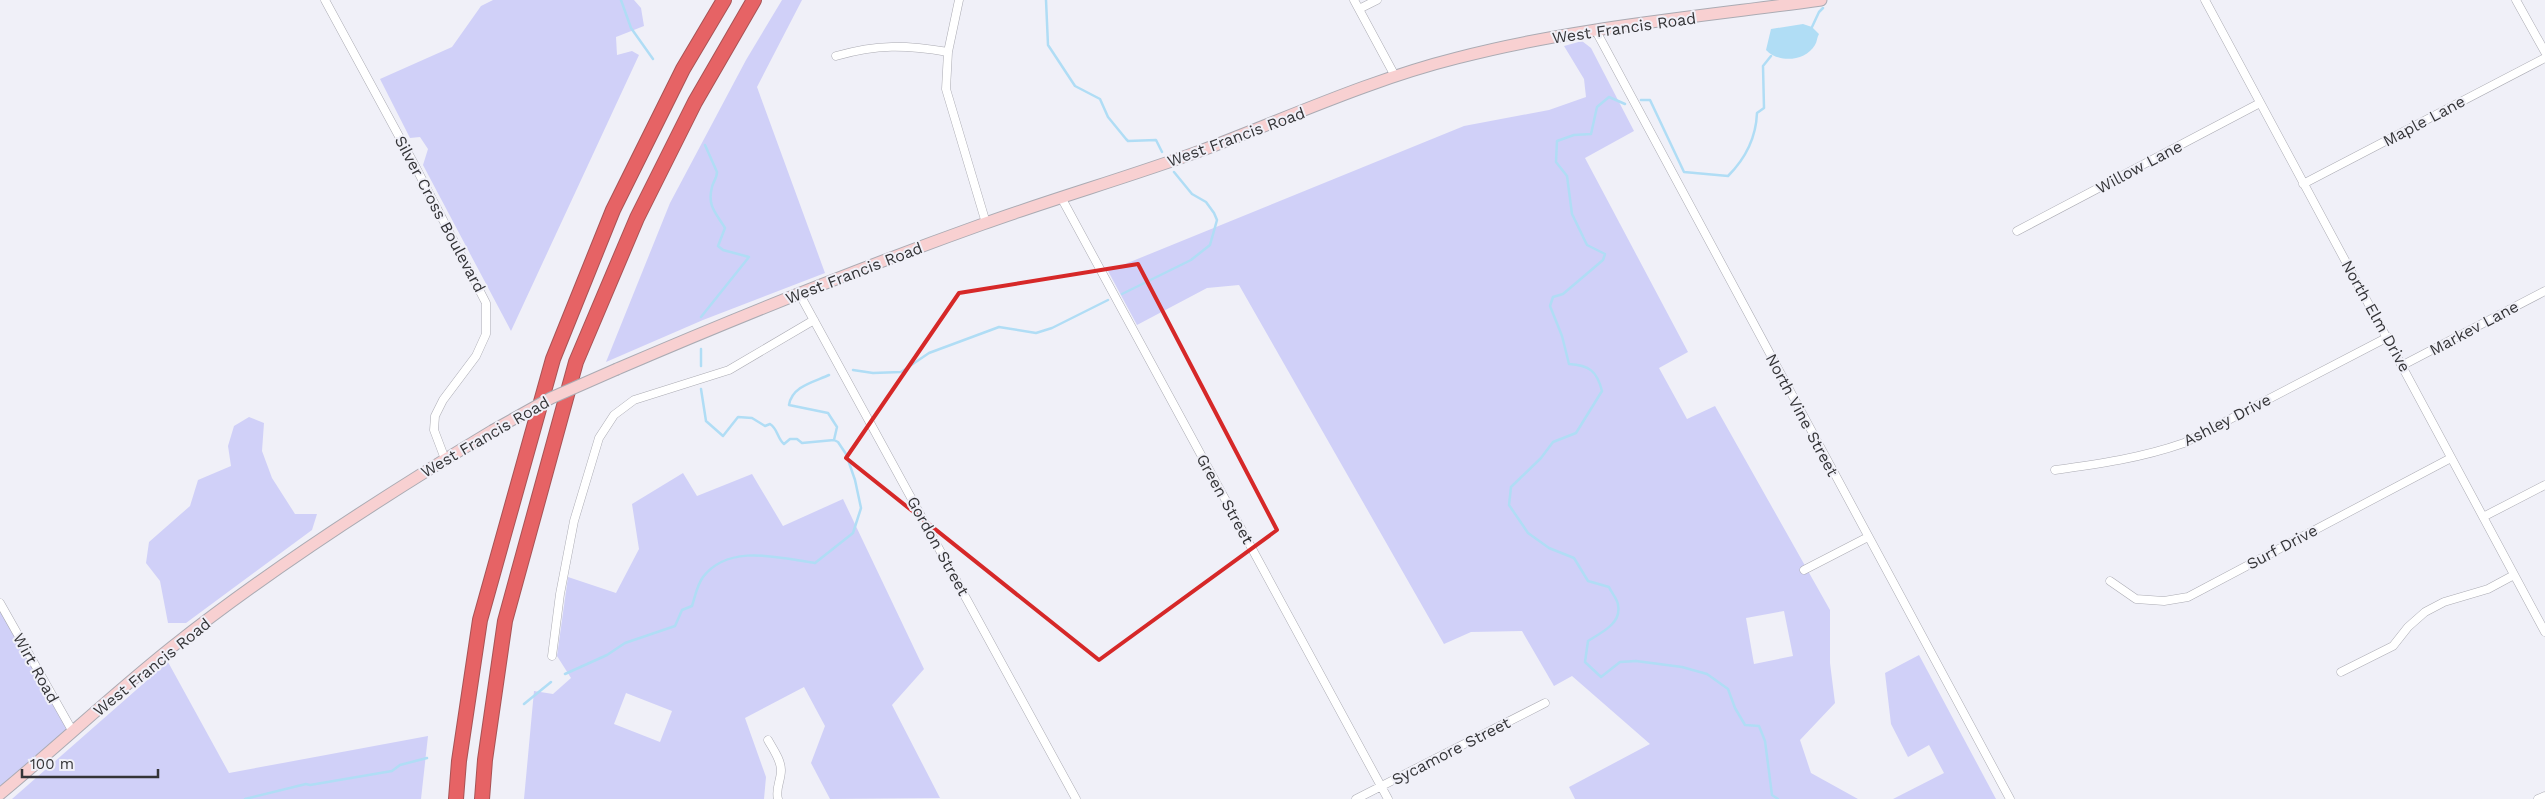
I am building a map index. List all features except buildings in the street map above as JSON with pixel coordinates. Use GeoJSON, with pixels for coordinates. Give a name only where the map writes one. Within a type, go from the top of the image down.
{"type":"FeatureCollection","features":[{"type":"Feature","properties":{"kind":"highway"},"geometry":{"type":"LineString","coordinates":[[456,799],[459,761],[480,620],[554,359],[613,210],[684,69],[724,0]]}},
{"type":"Feature","properties":{"kind":"highway"},"geometry":{"type":"LineString","coordinates":[[482,799],[485,760],[505,621],[576,362],[642,209],[706,80],[754,0]]}},
{"type":"Feature","properties":{"kind":"street","name":"Silver Cross Boulevard"},"geometry":{"type":"LineString","coordinates":[[325,0],[413,162],[486,303],[486,334],[476,356],[443,400],[435,416],[434,430],[445,459]]}},
{"type":"Feature","properties":{"kind":"street"},"geometry":{"type":"LineString","coordinates":[[959,0],[945,75],[949,104],[986,223]]}},
{"type":"Feature","properties":{"kind":"street"},"geometry":{"type":"LineString","coordinates":[[1354,0],[1395,76]]}},
{"type":"Feature","properties":{"kind":"street"},"geometry":{"type":"LineString","coordinates":[[1359,10],[1377,0]]}},
{"type":"Feature","properties":{"kind":"street","name":"West Francis Road"},"geometry":{"type":"LineString","coordinates":[[0,794],[174,646],[261,582],[394,489],[492,430],[551,398],[617,369],[799,293],[986,223],[1062,199],[1202,150],[1395,76],[1456,58],[1508,46],[1596,31],[1821,0]]}},
{"type":"Feature","properties":{"kind":"street","name":"North Elm Drive"},"geometry":{"type":"LineString","coordinates":[[2205,0],[2545,632]]}},
{"type":"Feature","properties":{"kind":"street"},"geometry":{"type":"LineString","coordinates":[[2516,0],[2545,52]]}},
{"type":"Feature","properties":{"kind":"street","name":"North Vine Street"},"geometry":{"type":"LineString","coordinates":[[1596,31],[2010,799]]}},
{"type":"Feature","properties":{"kind":"street"},"geometry":{"type":"LineString","coordinates":[[836,56],[886,45],[918,47],[948,52]]}},
{"type":"Feature","properties":{"kind":"street","name":"Maple Lane"},"geometry":{"type":"LineString","coordinates":[[2304,184],[2545,58]]}},
{"type":"Feature","properties":{"kind":"street","name":"Willow Lane"},"geometry":{"type":"LineString","coordinates":[[2017,231],[2260,103]]}},
{"type":"Feature","properties":{"kind":"street","name":"Green Street"},"geometry":{"type":"LineString","coordinates":[[1062,199],[1388,799]]}},
{"type":"Feature","properties":{"kind":"street","name":"Markev Lane"},"geometry":{"type":"LineString","coordinates":[[2403,365],[2545,291]]}},
{"type":"Feature","properties":{"kind":"street","name":"Gordon Street"},"geometry":{"type":"LineString","coordinates":[[799,293],[1076,799]]}},
{"type":"Feature","properties":{"kind":"street","name":"West Francis Road"},"geometry":{"type":"LineString","coordinates":[[552,656],[560,594],[574,521],[599,438],[614,415],[634,400],[729,370],[814,320]]}},
{"type":"Feature","properties":{"kind":"street","name":"Ashley Drive"},"geometry":{"type":"LineString","coordinates":[[2055,470],[2115,462],[2151,454],[2184,443],[2388,337]]}},
{"type":"Feature","properties":{"kind":"street","name":"Surf Drive"},"geometry":{"type":"LineString","coordinates":[[2110,581],[2136,599],[2164,601],[2188,597],[2450,458]]}},
{"type":"Feature","properties":{"kind":"street"},"geometry":{"type":"LineString","coordinates":[[2483,517],[2545,485]]}},
{"type":"Feature","properties":{"kind":"street"},"geometry":{"type":"LineString","coordinates":[[1804,570],[1868,538]]}},
{"type":"Feature","properties":{"kind":"street"},"geometry":{"type":"LineString","coordinates":[[2341,672],[2393,646],[2408,627],[2425,612],[2444,602],[2488,589],[2514,575]]}},
{"type":"Feature","properties":{"kind":"street","name":"Wirt Road"},"geometry":{"type":"LineString","coordinates":[[0,603],[73,732]]}},
{"type":"Feature","properties":{"kind":"street","name":"Sycamore Street"},"geometry":{"type":"LineString","coordinates":[[1356,799],[1545,703]]}},
{"type":"Feature","properties":{"kind":"street"},"geometry":{"type":"LineString","coordinates":[[768,740],[780,763],[781,771],[776,793],[778,799]]}},
{"type":"Feature","properties":{"kind":"street"},"geometry":{"type":"LineString","coordinates":[[2538,799],[2545,796]]}},
{"type":"Feature","properties":{"kind":"highlighted area"},"geometry":{"type":"Polygon","coordinates":[[[1138,264],[1277,530],[1099,660],[846,458],[959,293],[1138,264]]]}},
{"type":"Feature","properties":{"kind":"shaded area"},"geometry":{"type":"Polygon","coordinates":[[[493,0],[634,0],[641,8],[644,26],[616,37],[617,55],[632,51],[639,55],[511,331],[423,165],[428,149],[420,137],[410,138],[380,79],[452,47],[481,6],[493,0]]]}},
{"type":"Feature","properties":{"kind":"shaded area"},"geometry":{"type":"Polygon","coordinates":[[[782,0],[802,0],[757,87],[825,273],[703,320],[606,362],[670,203],[746,60],[782,0]]]}},
{"type":"Feature","properties":{"kind":"shaded area"},"geometry":{"type":"Polygon","coordinates":[[[1803,24],[1812,27],[1819,34],[1811,51],[1805,55],[1784,59],[1766,50],[1771,29],[1803,24]]]}},
{"type":"Feature","properties":{"kind":"shaded area"},"geometry":{"type":"Polygon","coordinates":[[[1582,41],[1591,48],[1634,131],[1585,158],[1688,352],[1659,368],[1687,419],[1715,406],[1830,610],[1830,663],[1835,703],[1800,740],[1811,773],[1858,799],[1575,799],[1569,787],[1650,744],[1572,676],[1554,686],[1522,631],[1471,632],[1444,644],[1239,285],[1207,288],[1137,325],[1108,271],[1464,126],[1549,110],[1586,97],[1584,79],[1564,46],[1582,41]],[[1784,611],[1746,618],[1754,664],[1793,656],[1784,611]]]}},
{"type":"Feature","properties":{"kind":"shaded area"},"geometry":{"type":"Polygon","coordinates":[[[249,417],[264,423],[262,451],[272,478],[295,514],[317,514],[312,530],[186,623],[168,623],[160,581],[146,563],[149,542],[190,506],[198,480],[231,466],[228,446],[234,426],[249,417]]]}},
{"type":"Feature","properties":{"kind":"shaded area"},"geometry":{"type":"Polygon","coordinates":[[[683,473],[697,496],[752,474],[783,526],[843,499],[924,669],[892,705],[940,798],[830,799],[811,763],[825,726],[804,687],[745,718],[766,777],[764,799],[524,799],[534,691],[553,694],[571,678],[557,656],[568,577],[616,593],[639,549],[632,504],[683,473]],[[626,693],[614,724],[660,742],[672,711],[626,693]]]}},
{"type":"Feature","properties":{"kind":"shaded area"},"geometry":{"type":"Polygon","coordinates":[[[0,610],[67,729],[0,787],[0,610]]]}},
{"type":"Feature","properties":{"kind":"shaded area"},"geometry":{"type":"Polygon","coordinates":[[[1919,655],[1996,799],[1893,799],[1944,773],[1929,745],[1908,757],[1891,724],[1885,673],[1919,655]]]}},
{"type":"Feature","properties":{"kind":"shaded area"},"geometry":{"type":"Polygon","coordinates":[[[168,662],[229,773],[428,736],[421,799],[12,799],[168,662]]]}},
{"type":"Feature","properties":{"kind":"waterway"},"geometry":{"type":"LineString","coordinates":[[621,0],[631,28],[653,59]]}},
{"type":"Feature","properties":{"kind":"waterway"},"geometry":{"type":"LineString","coordinates":[[1046,0],[1048,45],[1075,86],[1100,99],[1108,117],[1128,141],[1156,140],[1162,152]]}},
{"type":"Feature","properties":{"kind":"waterway"},"geometry":{"type":"LineString","coordinates":[[1812,27],[1823,8]]}},
{"type":"Feature","properties":{"kind":"waterway"},"geometry":{"type":"LineString","coordinates":[[1641,100],[1650,100],[1684,172],[1728,176],[1745,155],[1755,131],[1757,113],[1764,108],[1763,66],[1771,56]]}},
{"type":"Feature","properties":{"kind":"waterway"},"geometry":{"type":"LineString","coordinates":[[1625,104],[1609,97],[1597,107],[1591,134],[1574,135],[1557,141],[1556,162],[1567,176],[1572,214],[1587,245],[1605,254],[1603,260],[1563,294],[1553,297],[1550,306],[1562,336],[1569,364],[1591,370],[1598,378],[1602,391],[1576,433],[1553,442],[1541,458],[1511,487],[1509,505],[1528,533],[1549,548],[1574,558],[1588,581],[1609,587],[1617,601],[1617,618],[1604,631],[1588,641],[1585,662],[1601,677],[1620,662],[1636,661],[1682,667],[1707,674],[1728,689],[1735,708],[1745,725],[1759,726],[1765,741],[1772,795],[1778,799]]}},
{"type":"Feature","properties":{"kind":"waterway"},"geometry":{"type":"LineString","coordinates":[[701,317],[749,257],[723,250],[718,246],[725,228],[712,204],[711,194],[717,172],[705,145]]}},
{"type":"Feature","properties":{"kind":"waterway"},"geometry":{"type":"LineString","coordinates":[[1122,294],[1191,260],[1210,245],[1217,220],[1214,213],[1206,202],[1192,194],[1174,172]]}},
{"type":"Feature","properties":{"kind":"waterway"},"geometry":{"type":"LineString","coordinates":[[853,370],[873,373],[901,372],[929,353],[999,327],[1036,333],[1052,328],[1108,300]]}},
{"type":"Feature","properties":{"kind":"waterway"},"geometry":{"type":"LineString","coordinates":[[701,349],[701,366]]}},
{"type":"Feature","properties":{"kind":"waterway"},"geometry":{"type":"LineString","coordinates":[[829,375],[799,389],[794,393],[789,405],[828,413],[837,427],[834,440]]}},
{"type":"Feature","properties":{"kind":"waterway"},"geometry":{"type":"LineString","coordinates":[[565,674],[607,655],[625,643],[675,626],[682,610],[692,606],[701,580],[714,566],[741,556],[756,555],[815,563],[853,533],[861,508],[855,480],[846,454],[838,442],[834,440],[802,443],[797,439],[790,439],[784,444],[775,428],[770,424],[765,426],[752,418],[738,417],[723,436],[706,421],[701,389]]}},
{"type":"Feature","properties":{"kind":"waterway"},"geometry":{"type":"LineString","coordinates":[[524,704],[551,682]]}},
{"type":"Feature","properties":{"kind":"waterway"},"geometry":{"type":"LineString","coordinates":[[245,799],[306,784],[310,785],[392,771],[400,765],[427,758]]}}]}
